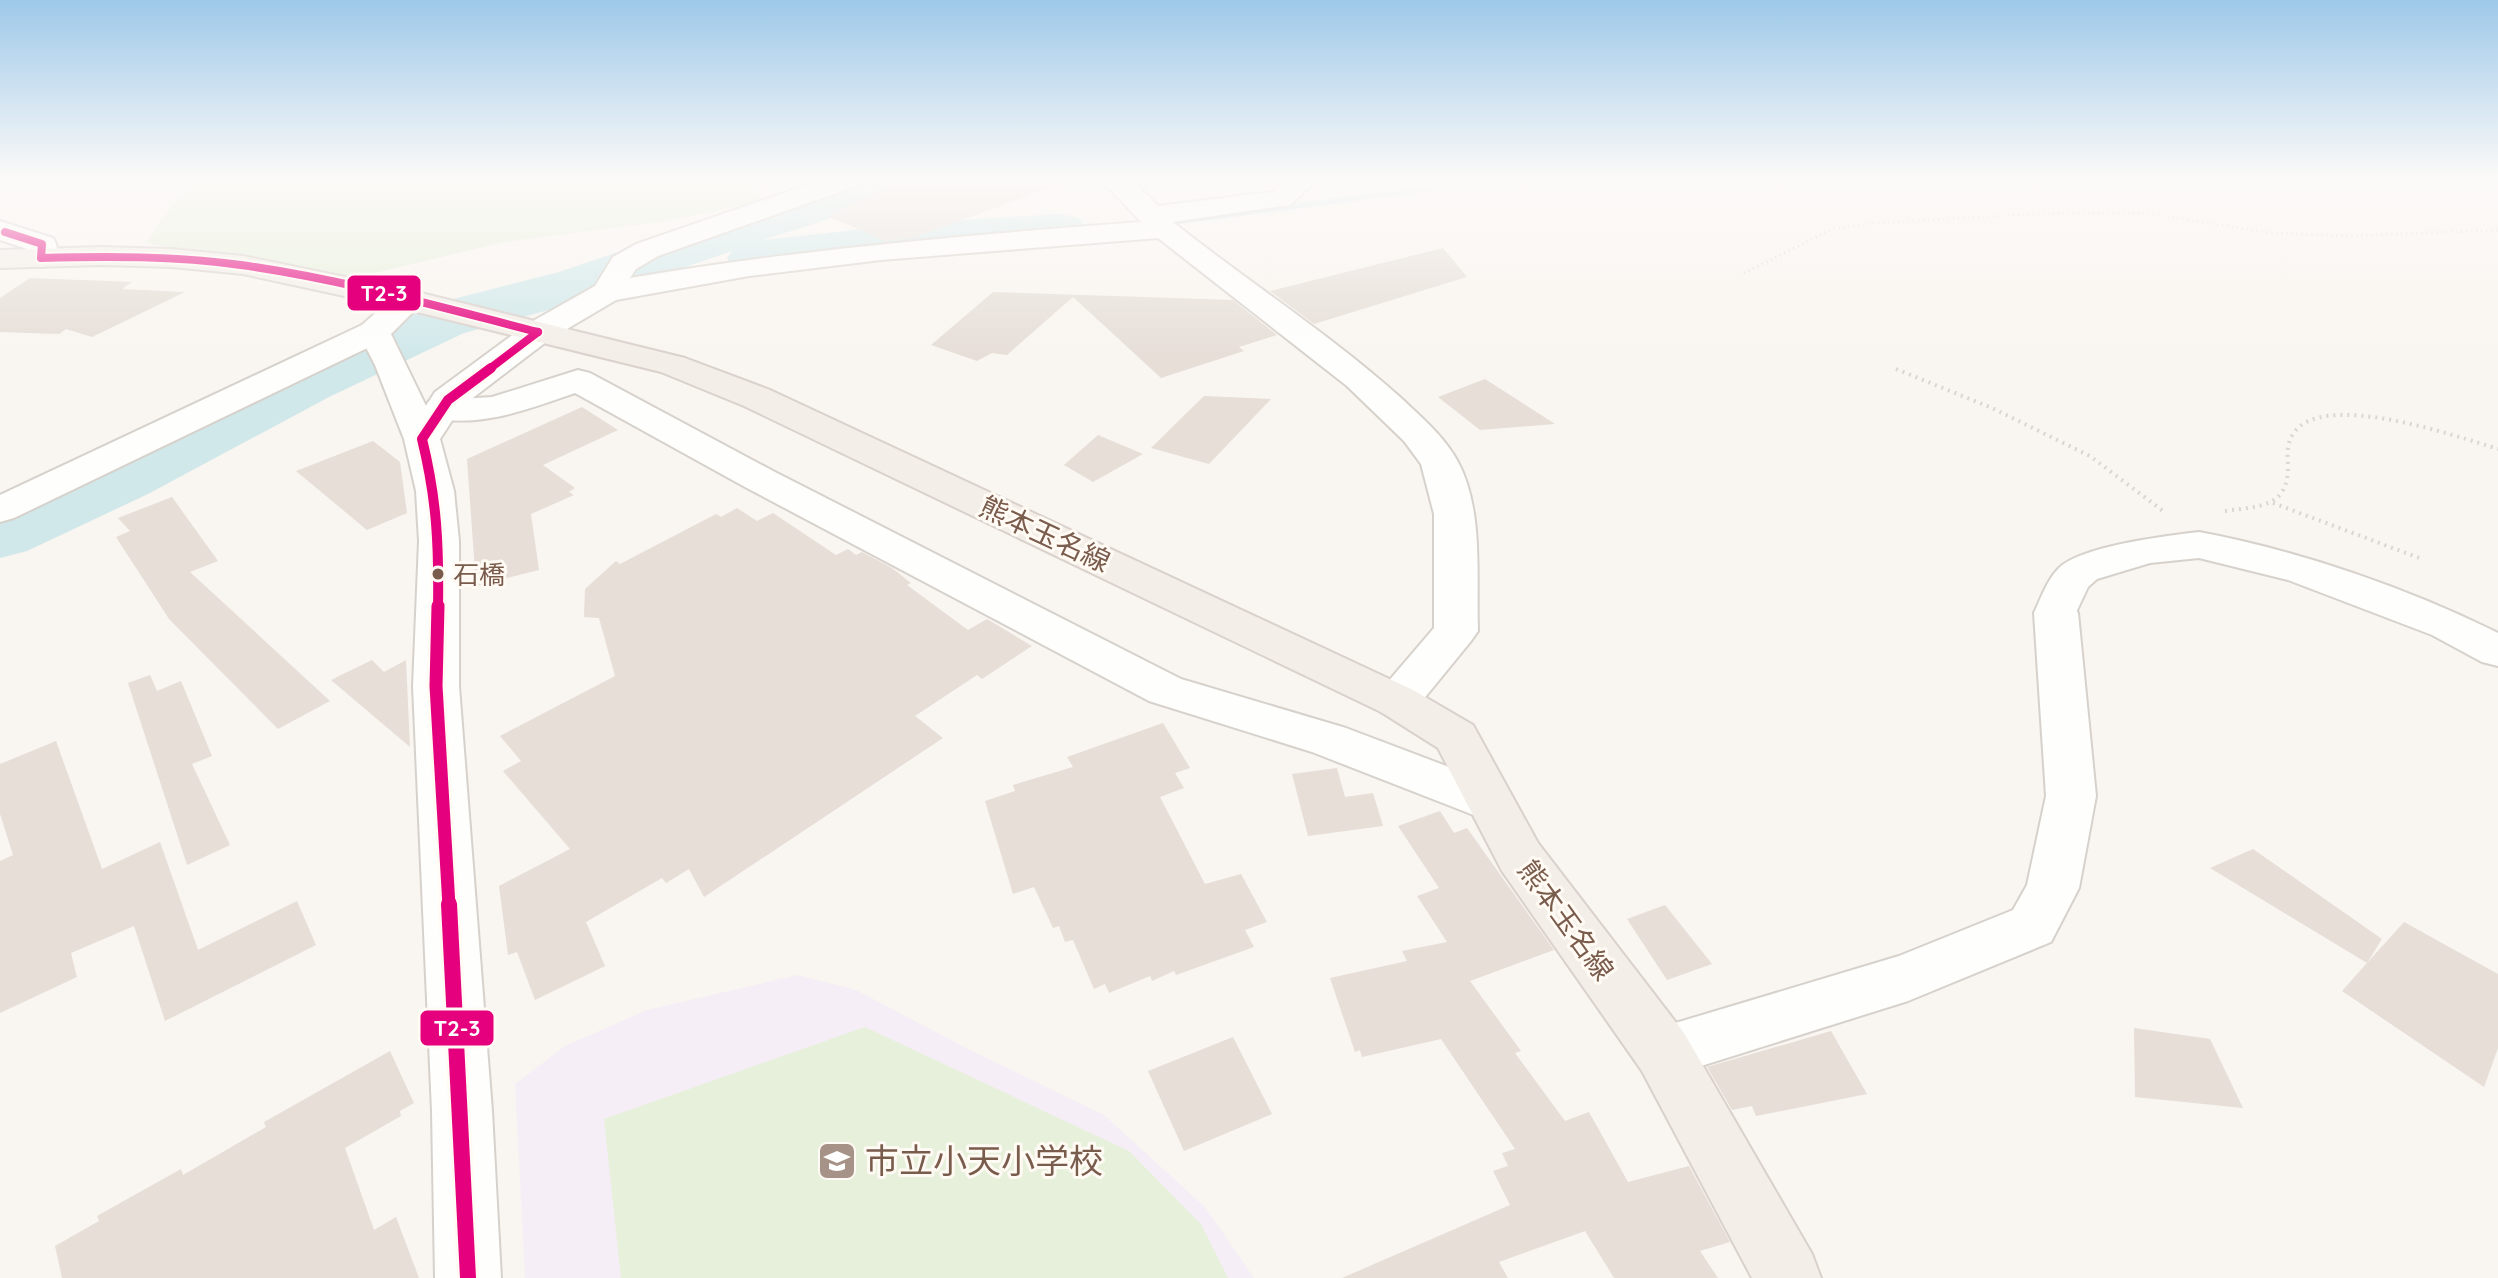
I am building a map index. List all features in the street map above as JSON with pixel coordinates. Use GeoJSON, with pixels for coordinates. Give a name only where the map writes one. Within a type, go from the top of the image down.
{"type":"FeatureCollection","features":[{"type":"Feature","properties":{"kind":"main road","name":"熊本玉名線"},"geometry":{"type":"LineString","coordinates":[[0,259],[172,258],[243,265],[425,304],[673,365],[757,398],[1397,701],[1456,737],[1520,857],[1663,1052],[1788,1278]]}},
{"type":"Feature","properties":{"kind":"street"},"geometry":{"type":"LineString","coordinates":[[23,238],[42,244],[41,258]]}},
{"type":"Feature","properties":{"kind":"street"},"geometry":{"type":"LineString","coordinates":[[432,424],[448,400],[614,280],[647,250],[682,238]]}},
{"type":"Feature","properties":{"kind":"street"},"geometry":{"type":"LineString","coordinates":[[614,280],[1011,238]]}},
{"type":"Feature","properties":{"kind":"street"},"geometry":{"type":"LineString","coordinates":[[1177,238],[1359,379],[1417,433],[1440,463],[1454,514],[1456,631],[1397,701]]}},
{"type":"Feature","properties":{"kind":"street"},"geometry":{"type":"LineString","coordinates":[[0,510],[381,346],[425,304]]}},
{"type":"Feature","properties":{"kind":"street"},"geometry":{"type":"LineString","coordinates":[[381,346],[432,424],[439,541],[436,686],[462,1111],[468,1278]]}},
{"type":"Feature","properties":{"kind":"street"},"geometry":{"type":"LineString","coordinates":[[432,424],[496,408],[578,380],[759,479],[1165,690],[1329,740],[1489,802]]}},
{"type":"Feature","properties":{"kind":"street"},"geometry":{"type":"LineString","coordinates":[[1663,1052],[1908,977],[2032,926],[2053,888],[2071,796],[2056,613],[2070,581],[2082,570],[2147,551],[2197,523],[2238,552],[2303,571],[2447,625],[2498,651]]}},
{"type":"Feature","properties":{"kind":"path"},"geometry":{"type":"LineString","coordinates":[[1744,273],[1816,238]]}},
{"type":"Feature","properties":{"kind":"path"},"geometry":{"type":"LineString","coordinates":[[1896,369],[1992,408],[2090,456],[2164,512],[2197,523],[2273,503],[2286,492],[2291,475],[2285,450],[2295,430],[2310,418],[2330,412],[2452,434],[2498,449]]}},
{"type":"Feature","properties":{"kind":"path"},"geometry":{"type":"LineString","coordinates":[[2273,503],[2422,559]]}},
{"type":"Feature","properties":{"kind":"path"},"geometry":{"type":"LineString","coordinates":[[2164,512],[2197,523]]}},
{"type":"Feature","properties":{"kind":"shaded area","name":"市立小天小学校"},"geometry":{"type":"Polygon","coordinates":[[[798,975],[856,990],[1104,1115],[1205,1207],[1254,1278],[525,1278],[515,1084],[565,1046],[647,1010],[798,975]]]}},
{"type":"Feature","properties":{"kind":"green space"},"geometry":{"type":"Polygon","coordinates":[[[150,238],[538,238],[504,242],[354,278],[235,261],[146,243],[150,238]]]}},
{"type":"Feature","properties":{"kind":"green space","name":"市立小天小学校"},"geometry":{"type":"Polygon","coordinates":[[[865,1027],[1129,1151],[1201,1224],[1228,1278],[621,1278],[604,1119],[865,1027]]]}},
{"type":"Feature","properties":{"kind":"building"},"geometry":{"type":"Polygon","coordinates":[[[877,238],[914,238],[913,238],[885,241],[877,238]]]}},
{"type":"Feature","properties":{"kind":"building"},"geometry":{"type":"Polygon","coordinates":[[[1443,248],[1467,277],[1314,324],[1270,291],[1443,248]]]}},
{"type":"Feature","properties":{"kind":"building"},"geometry":{"type":"Polygon","coordinates":[[[30,278],[132,282],[122,289],[185,292],[92,337],[66,329],[59,334],[0,332],[0,298],[30,278]]]}},
{"type":"Feature","properties":{"kind":"building"},"geometry":{"type":"Polygon","coordinates":[[[993,292],[1233,300],[1277,335],[1239,347],[1244,351],[1161,378],[1073,297],[1007,355],[992,353],[977,361],[931,345],[993,292]]]}},
{"type":"Feature","properties":{"kind":"building"},"geometry":{"type":"Polygon","coordinates":[[[1485,379],[1555,424],[1480,430],[1438,397],[1485,379]]]}},
{"type":"Feature","properties":{"kind":"building"},"geometry":{"type":"Polygon","coordinates":[[[1204,396],[1271,399],[1209,464],[1151,448],[1204,396]]]}},
{"type":"Feature","properties":{"kind":"building"},"geometry":{"type":"Polygon","coordinates":[[[582,407],[618,430],[543,465],[575,488],[569,492],[574,495],[531,514],[539,570],[476,586],[467,459],[582,407]]]}},
{"type":"Feature","properties":{"kind":"building"},"geometry":{"type":"Polygon","coordinates":[[[1098,435],[1143,454],[1093,482],[1064,465],[1098,435]]]}},
{"type":"Feature","properties":{"kind":"building"},"geometry":{"type":"Polygon","coordinates":[[[373,441],[400,462],[407,513],[367,530],[296,471],[373,441]]]}},
{"type":"Feature","properties":{"kind":"building"},"geometry":{"type":"Polygon","coordinates":[[[172,497],[218,561],[190,572],[330,701],[278,729],[169,619],[116,537],[130,531],[118,518],[172,497]]]}},
{"type":"Feature","properties":{"kind":"building"},"geometry":{"type":"Polygon","coordinates":[[[737,508],[757,521],[773,513],[836,555],[848,549],[856,555],[862,552],[892,568],[911,583],[907,585],[968,630],[987,619],[1032,646],[982,679],[977,675],[915,716],[943,738],[704,897],[689,869],[666,883],[662,878],[586,922],[605,966],[535,1000],[517,952],[508,955],[499,886],[570,849],[503,771],[521,761],[500,736],[615,676],[599,618],[584,617],[585,589],[616,561],[620,564],[716,514],[721,517],[737,508]]]}},
{"type":"Feature","properties":{"kind":"building"},"geometry":{"type":"Polygon","coordinates":[[[372,660],[384,672],[406,660],[410,747],[331,680],[372,660]]]}},
{"type":"Feature","properties":{"kind":"building"},"geometry":{"type":"Polygon","coordinates":[[[150,675],[157,691],[181,681],[212,756],[192,764],[230,845],[187,865],[128,683],[150,675]]]}},
{"type":"Feature","properties":{"kind":"building"},"geometry":{"type":"Polygon","coordinates":[[[1163,723],[1190,768],[1175,773],[1184,788],[1160,797],[1205,884],[1241,874],[1267,922],[1245,930],[1254,947],[1176,975],[1174,971],[1152,981],[1150,976],[1109,993],[1105,984],[1094,989],[1073,940],[1065,942],[1059,926],[1053,928],[1034,887],[1013,894],[985,801],[1015,791],[1013,785],[1073,767],[1067,757],[1163,723]]]}},
{"type":"Feature","properties":{"kind":"building"},"geometry":{"type":"Polygon","coordinates":[[[56,741],[102,869],[160,842],[198,950],[297,901],[316,945],[165,1021],[134,926],[71,953],[77,977],[0,1013],[0,861],[13,855],[0,814],[0,764],[56,741]]]}},
{"type":"Feature","properties":{"kind":"building"},"geometry":{"type":"Polygon","coordinates":[[[1337,768],[1345,797],[1373,793],[1383,826],[1308,836],[1292,774],[1337,768]]]}},
{"type":"Feature","properties":{"kind":"building"},"geometry":{"type":"Polygon","coordinates":[[[1440,811],[1454,833],[1467,828],[1554,950],[1470,981],[1521,1051],[1515,1053],[1565,1121],[1589,1112],[1628,1182],[1689,1166],[1730,1242],[1700,1251],[1718,1278],[1614,1278],[1585,1231],[1499,1262],[1508,1278],[1342,1278],[1510,1205],[1493,1171],[1508,1166],[1502,1153],[1515,1149],[1441,1039],[1362,1057],[1360,1050],[1355,1052],[1330,978],[1407,961],[1402,951],[1447,942],[1417,896],[1439,888],[1398,826],[1440,811]]]}},
{"type":"Feature","properties":{"kind":"building"},"geometry":{"type":"Polygon","coordinates":[[[2253,849],[2382,939],[2367,963],[2210,868],[2253,849]]]}},
{"type":"Feature","properties":{"kind":"building"},"geometry":{"type":"Polygon","coordinates":[[[1665,905],[1712,964],[1667,980],[1627,919],[1665,905]]]}},
{"type":"Feature","properties":{"kind":"building"},"geometry":{"type":"Polygon","coordinates":[[[2404,922],[2498,974],[2498,1048],[2484,1087],[2342,991],[2404,922]]]}},
{"type":"Feature","properties":{"kind":"building"},"geometry":{"type":"Polygon","coordinates":[[[2134,1028],[2210,1039],[2243,1108],[2135,1097],[2134,1028]]]}},
{"type":"Feature","properties":{"kind":"building"},"geometry":{"type":"Polygon","coordinates":[[[1831,1031],[1867,1094],[1756,1116],[1752,1106],[1732,1110],[1707,1067],[1831,1031]]]}},
{"type":"Feature","properties":{"kind":"building"},"geometry":{"type":"Polygon","coordinates":[[[1233,1037],[1272,1114],[1184,1151],[1148,1071],[1233,1037]]]}},
{"type":"Feature","properties":{"kind":"building"},"geometry":{"type":"Polygon","coordinates":[[[390,1051],[414,1103],[400,1111],[401,1116],[345,1148],[374,1230],[396,1217],[419,1278],[62,1278],[55,1246],[99,1221],[97,1216],[181,1169],[183,1175],[266,1127],[264,1122],[390,1051]]]}},
{"type":"Feature","properties":{"kind":"waterway"},"geometry":{"type":"LineString","coordinates":[[0,535],[123,479],[306,383],[443,320],[580,284],[717,238]]}},
{"type":"Feature","properties":{"kind":"waterway"},"geometry":{"type":"LineString","coordinates":[[755,258],[948,238]]}},
{"type":"Feature","properties":{"kind":"transit line","name":"T2-3"},"geometry":{"type":"LineString","coordinates":[[22,238],[42,244],[41,258],[141,257],[241,265],[354,286],[538,332]]}},
{"type":"Feature","properties":{"kind":"transit line","name":"T2-3"},"geometry":{"type":"LineString","coordinates":[[468,1278],[462,1111],[436,686],[439,541],[435,491],[422,439],[448,400],[538,332]]}},
{"type":"Feature","properties":{"kind":"place","name":"石橋"},"geometry":{"type":"Point","coordinates":[438,574]}},
{"type":"Feature","properties":{"kind":"place","name":"市立小天小学校"},"geometry":{"type":"Point","coordinates":[837,1161]}}]}
